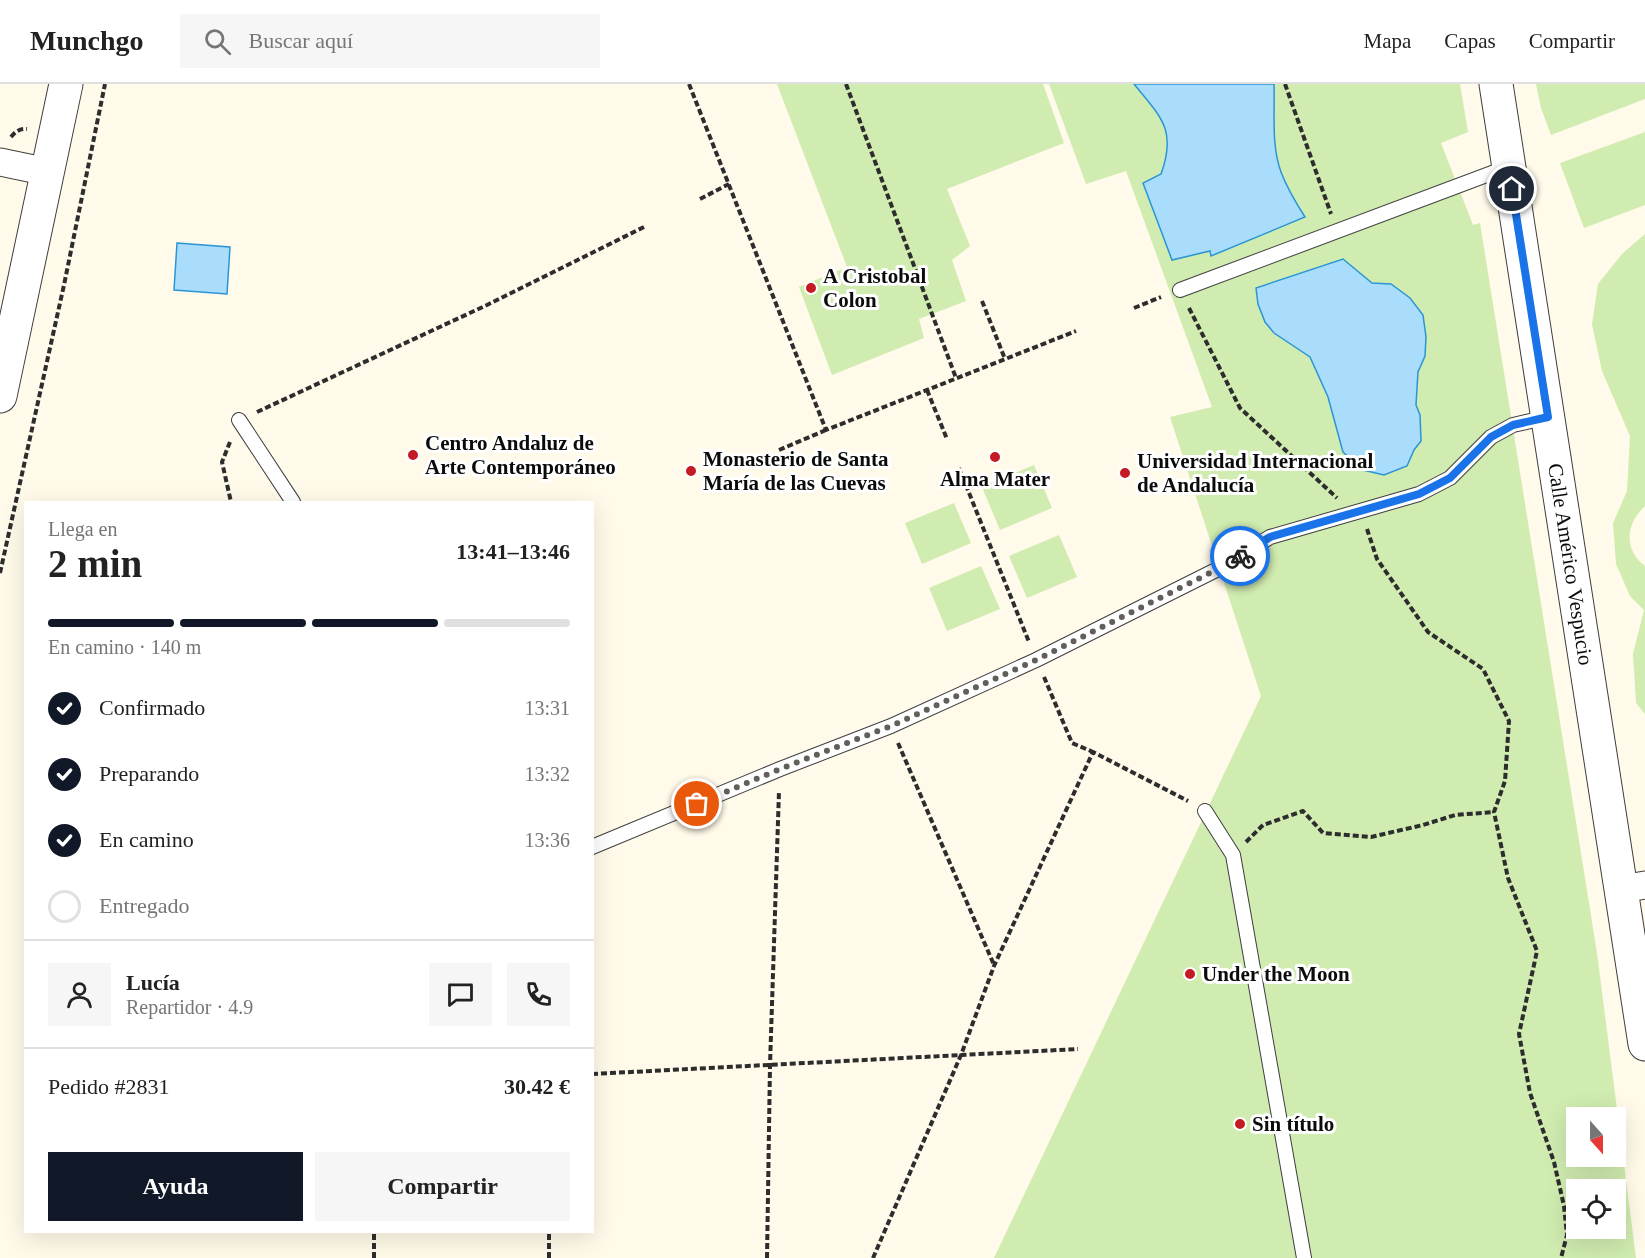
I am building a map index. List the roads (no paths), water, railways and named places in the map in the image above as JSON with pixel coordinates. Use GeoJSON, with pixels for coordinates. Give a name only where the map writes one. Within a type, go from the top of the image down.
{"type":"FeatureCollection","features":[{"type":"Feature","properties":{"kind":"street"},"geometry":{"type":"LineString","coordinates":[[0,396],[66,84]]}},
{"type":"Feature","properties":{"kind":"street","name":"Calle Américo Vespucio"},"geometry":{"type":"LineString","coordinates":[[1496,84],[1548,417],[1633,887],[1645,1044]]}},
{"type":"Feature","properties":{"kind":"street"},"geometry":{"type":"LineString","coordinates":[[3,154],[48,172]]}},
{"type":"Feature","properties":{"kind":"lane"},"geometry":{"type":"LineString","coordinates":[[1180,290],[1508,167]]}},
{"type":"Feature","properties":{"kind":"lane"},"geometry":{"type":"LineString","coordinates":[[594,847],[780,769],[891,726],[1036,660],[1220,568],[1270,537],[1419,494],[1450,478],[1491,437],[1513,425],[1548,417]]}},
{"type":"Feature","properties":{"kind":"lane"},"geometry":{"type":"LineString","coordinates":[[239,420],[292,501]]}},
{"type":"Feature","properties":{"kind":"lane"},"geometry":{"type":"LineString","coordinates":[[1206,810],[1233,855],[1304,1258]]}},
{"type":"Feature","properties":{"kind":"water"},"geometry":{"type":"Polygon","coordinates":[[[1134,84],[1274,84],[1275,140],[1278,162],[1286,184],[1305,217],[1211,256],[1210,251],[1172,260],[1143,183],[1161,174],[1166,159],[1167,135],[1159,115],[1134,84]]]}},
{"type":"Feature","properties":{"kind":"water"},"geometry":{"type":"Polygon","coordinates":[[[177,243],[230,247],[227,294],[174,290],[177,243]]]}},
{"type":"Feature","properties":{"kind":"water"},"geometry":{"type":"Polygon","coordinates":[[[1343,259],[1372,283],[1391,284],[1410,298],[1423,315],[1426,337],[1425,356],[1418,372],[1416,405],[1420,415],[1421,441],[1407,466],[1384,475],[1363,470],[1343,452],[1328,397],[1310,357],[1274,333],[1265,322],[1258,304],[1256,288],[1343,259]]]}},
{"type":"Feature","properties":{"kind":"place","name":"A Cristobal Colon"},"geometry":{"type":"Point","coordinates":[811,288]}},
{"type":"Feature","properties":{"kind":"place","name":"Centro Andaluz de Arte Contemporáneo"},"geometry":{"type":"Point","coordinates":[413,455]}},
{"type":"Feature","properties":{"kind":"place","name":"Alma Mater"},"geometry":{"type":"Point","coordinates":[995,457]}},
{"type":"Feature","properties":{"kind":"place","name":"Monasterio de Santa María de las Cuevas"},"geometry":{"type":"Point","coordinates":[691,471]}},
{"type":"Feature","properties":{"kind":"place","name":"Universidad Internacional de Andalucía"},"geometry":{"type":"Point","coordinates":[1125,473]}},
{"type":"Feature","properties":{"kind":"place","name":"Under the Moon"},"geometry":{"type":"Point","coordinates":[1190,974]}},
{"type":"Feature","properties":{"kind":"place","name":"Sin título"},"geometry":{"type":"Point","coordinates":[1240,1124]}}]}
